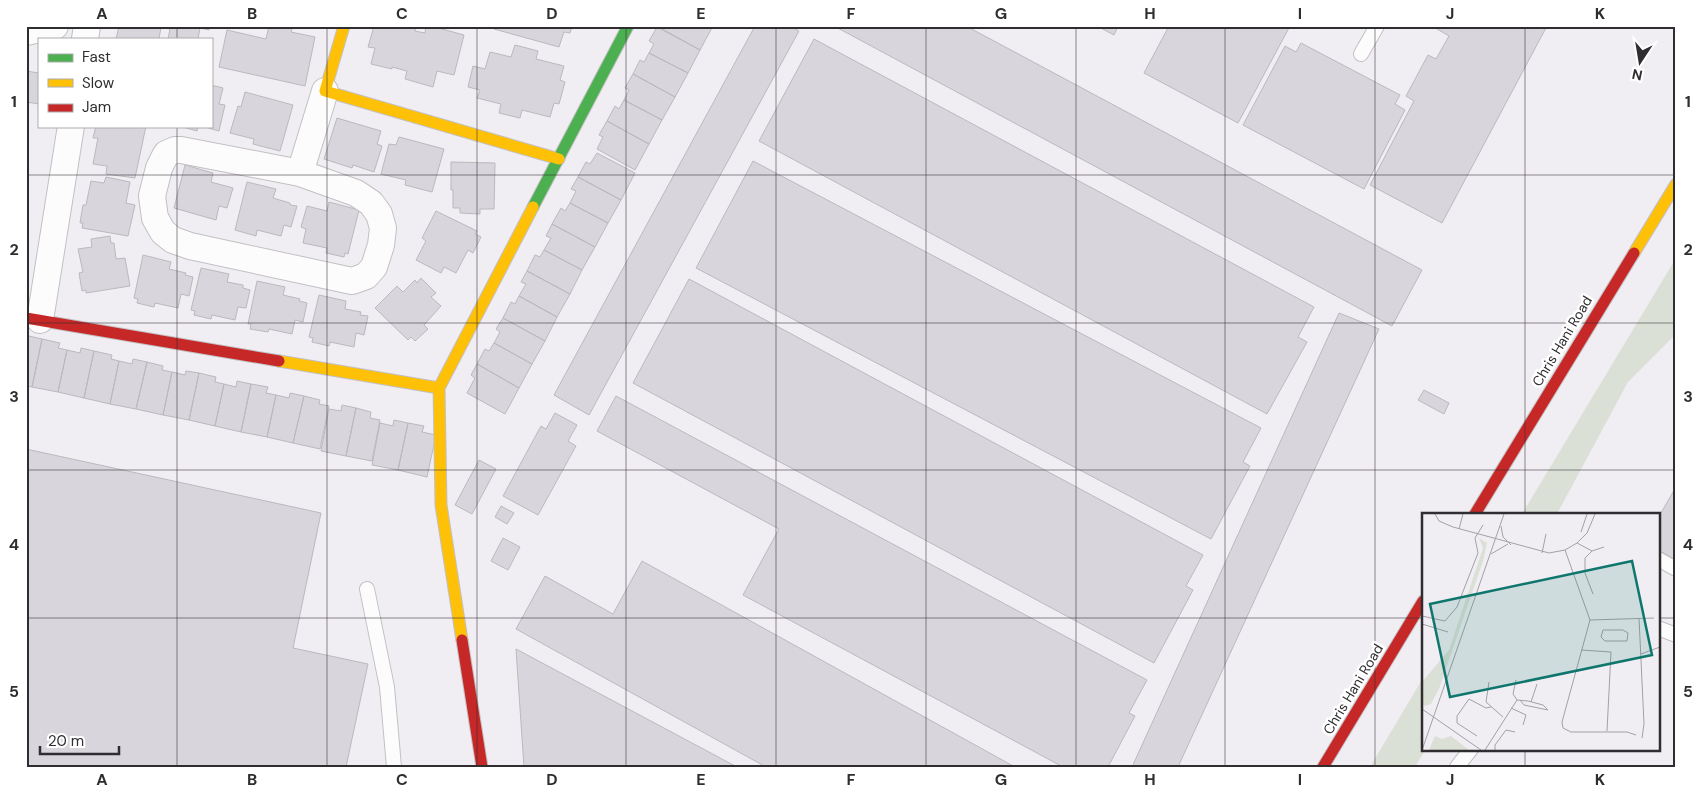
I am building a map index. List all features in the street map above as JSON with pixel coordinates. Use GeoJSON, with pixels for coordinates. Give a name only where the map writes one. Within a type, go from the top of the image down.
{"type":"FeatureCollection","features":[{"type":"Feature","properties":{"kind":"street"},"geometry":{"type":"LineString","coordinates":[[26,32],[55,26]]}},
{"type":"Feature","properties":{"kind":"street"},"geometry":{"type":"LineString","coordinates":[[300,173],[344,26]]}},
{"type":"Feature","properties":{"kind":"street"},"geometry":{"type":"LineString","coordinates":[[482,767],[441,505],[439,388],[628,26]]}},
{"type":"Feature","properties":{"kind":"street"},"geometry":{"type":"LineString","coordinates":[[325,91],[559,159]]}},
{"type":"Feature","properties":{"kind":"street"},"geometry":{"type":"LineString","coordinates":[[71,128],[33,319],[439,388]]}},
{"type":"Feature","properties":{"kind":"street"},"geometry":{"type":"LineString","coordinates":[[175,150],[300,173],[356,193],[371,203],[379,214],[383,228],[381,245],[374,267],[366,276],[352,280],[190,246],[173,240],[163,232],[155,218],[152,196],[160,168],[166,154],[175,150]]}},
{"type":"Feature","properties":{"kind":"street","name":"Chris Hani Road"},"geometry":{"type":"LineString","coordinates":[[1476,513],[1676,184]]}},
{"type":"Feature","properties":{"kind":"street","name":"Chris Hani Road"},"geometry":{"type":"LineString","coordinates":[[1323,767],[1422,603]]}},
{"type":"Feature","properties":{"kind":"lane"},"geometry":{"type":"LineString","coordinates":[[1361,54],[1376,26]]}},
{"type":"Feature","properties":{"kind":"lane"},"geometry":{"type":"LineString","coordinates":[[1660,560],[1676,569]]}},
{"type":"Feature","properties":{"kind":"lane"},"geometry":{"type":"LineString","coordinates":[[367,590],[386,687],[394,767]]}},
{"type":"Feature","properties":{"kind":"lane"},"geometry":{"type":"LineString","coordinates":[[1660,629],[1676,635]]}},
{"type":"Feature","properties":{"kind":"lane"},"geometry":{"type":"LineString","coordinates":[[1457,767],[1470,750]]}},
{"type":"Feature","properties":{"kind":"shaded area"},"geometry":{"type":"Polygon","coordinates":[[[1676,258],[1676,334],[1628,382],[1558,513],[1523,513],[1676,258]]]}},
{"type":"Feature","properties":{"kind":"shaded area"},"geometry":{"type":"Polygon","coordinates":[[[1422,680],[1422,750],[1425,750],[1415,767],[1370,767],[1422,680]]]}},
{"type":"Feature","properties":{"kind":"building"},"geometry":{"type":"Polygon","coordinates":[[[119,26],[209,26],[209,30],[200,28],[198,38],[168,38],[170,29],[161,27],[159,38],[116,38],[119,26]]]}},
{"type":"Feature","properties":{"kind":"building"},"geometry":{"type":"Polygon","coordinates":[[[269,26],[293,26],[291,32],[315,37],[305,86],[219,67],[227,30],[266,39],[269,26]]]}},
{"type":"Feature","properties":{"kind":"building"},"geometry":{"type":"Polygon","coordinates":[[[374,26],[416,26],[415,31],[425,33],[426,26],[431,26],[464,35],[454,75],[437,71],[433,87],[405,79],[407,71],[371,64],[375,48],[368,47],[374,26]]]}},
{"type":"Feature","properties":{"kind":"building"},"geometry":{"type":"Polygon","coordinates":[[[495,26],[572,26],[570,33],[564,32],[559,47],[494,29],[495,26]]]}},
{"type":"Feature","properties":{"kind":"building"},"geometry":{"type":"Polygon","coordinates":[[[657,26],[713,26],[700,50],[657,26]]]}},
{"type":"Feature","properties":{"kind":"building"},"geometry":{"type":"Polygon","coordinates":[[[755,26],[789,26],[799,31],[589,415],[554,395],[755,26]]]}},
{"type":"Feature","properties":{"kind":"building"},"geometry":{"type":"Polygon","coordinates":[[[834,26],[966,26],[1422,270],[1392,326],[834,26]]]}},
{"type":"Feature","properties":{"kind":"building"},"geometry":{"type":"Polygon","coordinates":[[[1097,26],[1118,26],[1114,35],[1097,26]]]}},
{"type":"Feature","properties":{"kind":"building"},"geometry":{"type":"Polygon","coordinates":[[[1169,26],[1290,26],[1238,123],[1144,73],[1169,26]]]}},
{"type":"Feature","properties":{"kind":"building"},"geometry":{"type":"Polygon","coordinates":[[[1432,26],[1547,26],[1442,223],[1370,185],[1414,101],[1406,96],[1428,55],[1436,59],[1449,36],[1432,26]]]}},
{"type":"Feature","properties":{"kind":"building"},"geometry":{"type":"Polygon","coordinates":[[[657,27],[700,50],[688,73],[649,53],[654,44],[649,41],[657,27]]]}},
{"type":"Feature","properties":{"kind":"building"},"geometry":{"type":"Polygon","coordinates":[[[814,39],[1314,307],[1298,337],[1307,342],[1267,414],[759,141],[814,39]]]}},
{"type":"Feature","properties":{"kind":"building"},"geometry":{"type":"Polygon","coordinates":[[[1301,43],[1400,95],[1395,104],[1405,110],[1364,189],[1243,125],[1285,46],[1296,52],[1301,43]]]}},
{"type":"Feature","properties":{"kind":"building"},"geometry":{"type":"Polygon","coordinates":[[[515,45],[538,51],[536,59],[564,66],[560,80],[565,82],[559,104],[554,103],[550,117],[522,110],[520,118],[499,113],[501,104],[477,98],[480,90],[468,87],[473,66],[485,69],[490,52],[511,57],[515,45]]]}},
{"type":"Feature","properties":{"kind":"building"},"geometry":{"type":"Polygon","coordinates":[[[649,53],[688,73],[675,97],[633,74],[640,60],[644,62],[649,53]]]}},
{"type":"Feature","properties":{"kind":"building"},"geometry":{"type":"Polygon","coordinates":[[[26,71],[38,73],[38,104],[26,102],[26,71]]]}},
{"type":"Feature","properties":{"kind":"building"},"geometry":{"type":"Polygon","coordinates":[[[633,74],[675,97],[662,120],[624,100],[629,90],[625,88],[633,74]]]}},
{"type":"Feature","properties":{"kind":"building"},"geometry":{"type":"Polygon","coordinates":[[[212,85],[223,88],[219,104],[225,105],[219,131],[208,128],[212,128],[212,85]]]}},
{"type":"Feature","properties":{"kind":"building"},"geometry":{"type":"Polygon","coordinates":[[[245,92],[293,105],[280,151],[253,144],[254,139],[230,133],[238,106],[241,107],[245,92]]]}},
{"type":"Feature","properties":{"kind":"building"},"geometry":{"type":"Polygon","coordinates":[[[624,100],[662,120],[649,144],[607,121],[615,106],[619,109],[624,100]]]}},
{"type":"Feature","properties":{"kind":"building"},"geometry":{"type":"Polygon","coordinates":[[[337,118],[381,131],[377,144],[382,146],[374,172],[353,165],[352,168],[324,159],[337,118]]]}},
{"type":"Feature","properties":{"kind":"building"},"geometry":{"type":"Polygon","coordinates":[[[607,121],[649,144],[635,170],[597,149],[603,137],[599,135],[607,121]]]}},
{"type":"Feature","properties":{"kind":"building"},"geometry":{"type":"Polygon","coordinates":[[[96,128],[146,128],[135,178],[106,174],[107,166],[93,164],[98,138],[93,138],[96,128]]]}},
{"type":"Feature","properties":{"kind":"building"},"geometry":{"type":"Polygon","coordinates":[[[186,128],[198,128],[197,131],[186,128]]]}},
{"type":"Feature","properties":{"kind":"building"},"geometry":{"type":"Polygon","coordinates":[[[399,137],[444,149],[432,192],[405,185],[406,180],[381,174],[389,144],[396,145],[399,137]]]}},
{"type":"Feature","properties":{"kind":"building"},"geometry":{"type":"Polygon","coordinates":[[[597,153],[635,173],[621,200],[578,177],[586,162],[590,164],[597,153]]]}},
{"type":"Feature","properties":{"kind":"building"},"geometry":{"type":"Polygon","coordinates":[[[753,161],[1261,428],[1243,462],[1250,466],[1211,539],[696,268],[753,161]]]}},
{"type":"Feature","properties":{"kind":"building"},"geometry":{"type":"Polygon","coordinates":[[[451,162],[495,163],[494,209],[480,209],[480,214],[460,213],[460,208],[453,208],[451,162]]]}},
{"type":"Feature","properties":{"kind":"building"},"geometry":{"type":"Polygon","coordinates":[[[185,165],[213,173],[211,182],[233,188],[227,208],[219,206],[216,220],[174,208],[185,165]]]}},
{"type":"Feature","properties":{"kind":"building"},"geometry":{"type":"Polygon","coordinates":[[[106,177],[130,182],[126,203],[135,205],[128,236],[82,228],[83,223],[80,223],[83,205],[86,205],[91,181],[104,183],[106,177]]]}},
{"type":"Feature","properties":{"kind":"building"},"geometry":{"type":"Polygon","coordinates":[[[578,177],[621,200],[608,223],[570,203],[576,191],[571,189],[578,177]]]}},
{"type":"Feature","properties":{"kind":"building"},"geometry":{"type":"Polygon","coordinates":[[[247,182],[276,189],[273,198],[297,206],[291,227],[284,225],[281,236],[257,230],[256,236],[235,230],[247,182]]]}},
{"type":"Feature","properties":{"kind":"building"},"geometry":{"type":"Polygon","coordinates":[[[329,202],[359,210],[348,254],[345,253],[344,257],[326,253],[327,248],[303,243],[306,229],[301,227],[307,206],[327,211],[329,202]]]}},
{"type":"Feature","properties":{"kind":"building"},"geometry":{"type":"Polygon","coordinates":[[[570,203],[608,223],[595,247],[552,224],[561,208],[565,211],[570,203]]]}},
{"type":"Feature","properties":{"kind":"building"},"geometry":{"type":"Polygon","coordinates":[[[436,211],[477,231],[475,234],[481,237],[473,253],[468,250],[456,273],[444,267],[441,273],[416,260],[426,241],[422,238],[436,211]]]}},
{"type":"Feature","properties":{"kind":"building"},"geometry":{"type":"Polygon","coordinates":[[[552,224],[595,247],[582,270],[544,250],[551,238],[546,236],[552,224]]]}},
{"type":"Feature","properties":{"kind":"building"},"geometry":{"type":"Polygon","coordinates":[[[110,236],[111,243],[114,243],[116,259],[125,258],[130,286],[86,293],[86,290],[82,291],[79,273],[83,272],[78,249],[92,247],[91,239],[110,236]]]}},
{"type":"Feature","properties":{"kind":"building"},"geometry":{"type":"Polygon","coordinates":[[[544,250],[582,270],[570,294],[527,271],[535,255],[540,257],[544,250]]]}},
{"type":"Feature","properties":{"kind":"building"},"geometry":{"type":"Polygon","coordinates":[[[143,255],[171,262],[169,269],[186,273],[185,275],[193,277],[189,296],[181,294],[178,308],[155,303],[154,307],[137,303],[138,299],[134,298],[143,255]]]}},
{"type":"Feature","properties":{"kind":"building"},"geometry":{"type":"Polygon","coordinates":[[[201,268],[229,274],[227,282],[243,285],[243,288],[250,290],[246,308],[238,307],[235,320],[212,315],[211,319],[194,315],[195,311],[191,310],[201,268]]]}},
{"type":"Feature","properties":{"kind":"building"},"geometry":{"type":"Polygon","coordinates":[[[527,271],[570,294],[557,317],[519,296],[526,284],[521,282],[527,271]]]}},
{"type":"Feature","properties":{"kind":"building"},"geometry":{"type":"Polygon","coordinates":[[[421,278],[436,293],[431,297],[441,306],[424,325],[428,329],[415,341],[411,337],[408,340],[375,308],[397,286],[403,292],[415,280],[417,283],[421,278]]]}},
{"type":"Feature","properties":{"kind":"building"},"geometry":{"type":"Polygon","coordinates":[[[689,279],[1203,555],[1186,586],[1193,590],[1154,663],[633,383],[689,279]]]}},
{"type":"Feature","properties":{"kind":"building"},"geometry":{"type":"Polygon","coordinates":[[[257,281],[285,287],[283,295],[300,299],[299,301],[307,303],[303,322],[295,320],[292,334],[269,329],[268,332],[250,329],[251,324],[248,324],[257,281]]]}},
{"type":"Feature","properties":{"kind":"building"},"geometry":{"type":"Polygon","coordinates":[[[319,295],[346,301],[345,309],[361,312],[360,315],[368,316],[364,335],[356,333],[354,347],[330,342],[329,346],[312,342],[313,338],[309,337],[319,295]]]}},
{"type":"Feature","properties":{"kind":"building"},"geometry":{"type":"Polygon","coordinates":[[[519,296],[557,317],[545,341],[503,318],[511,302],[515,304],[519,296]]]}},
{"type":"Feature","properties":{"kind":"building"},"geometry":{"type":"Polygon","coordinates":[[[1339,313],[1379,329],[1178,767],[1132,767],[1339,313]]]}},
{"type":"Feature","properties":{"kind":"building"},"geometry":{"type":"Polygon","coordinates":[[[503,318],[545,341],[532,364],[494,343],[500,332],[496,329],[503,318]]]}},
{"type":"Feature","properties":{"kind":"building"},"geometry":{"type":"Polygon","coordinates":[[[29,336],[42,339],[32,387],[26,386],[26,341],[28,342],[29,336]]]}},
{"type":"Feature","properties":{"kind":"building"},"geometry":{"type":"Polygon","coordinates":[[[42,339],[60,343],[58,348],[67,350],[58,392],[32,387],[42,339]]]}},
{"type":"Feature","properties":{"kind":"building"},"geometry":{"type":"Polygon","coordinates":[[[494,343],[532,364],[519,388],[477,364],[485,349],[489,351],[494,343]]]}},
{"type":"Feature","properties":{"kind":"building"},"geometry":{"type":"Polygon","coordinates":[[[81,348],[94,351],[84,398],[58,392],[67,350],[80,353],[81,348]]]}},
{"type":"Feature","properties":{"kind":"building"},"geometry":{"type":"Polygon","coordinates":[[[94,351],[112,355],[111,359],[119,361],[110,404],[84,398],[94,351]]]}},
{"type":"Feature","properties":{"kind":"building"},"geometry":{"type":"Polygon","coordinates":[[[133,359],[147,362],[136,409],[110,404],[119,361],[132,364],[133,359]]]}},
{"type":"Feature","properties":{"kind":"building"},"geometry":{"type":"Polygon","coordinates":[[[147,362],[163,366],[162,370],[172,372],[163,415],[136,409],[147,362]]]}},
{"type":"Feature","properties":{"kind":"building"},"geometry":{"type":"Polygon","coordinates":[[[477,364],[519,388],[505,414],[467,393],[475,378],[471,375],[477,364]]]}},
{"type":"Feature","properties":{"kind":"building"},"geometry":{"type":"Polygon","coordinates":[[[186,371],[199,373],[189,420],[163,415],[172,372],[185,375],[186,371]]]}},
{"type":"Feature","properties":{"kind":"building"},"geometry":{"type":"Polygon","coordinates":[[[199,373],[216,377],[215,382],[224,384],[215,426],[189,420],[199,373]]]}},
{"type":"Feature","properties":{"kind":"building"},"geometry":{"type":"Polygon","coordinates":[[[237,381],[251,384],[241,432],[215,426],[224,384],[236,387],[237,381]]]}},
{"type":"Feature","properties":{"kind":"building"},"geometry":{"type":"Polygon","coordinates":[[[251,384],[268,387],[266,393],[276,395],[267,437],[241,432],[251,384]]]}},
{"type":"Feature","properties":{"kind":"building"},"geometry":{"type":"Polygon","coordinates":[[[1424,390],[1449,403],[1444,414],[1418,400],[1424,390]]]}},
{"type":"Feature","properties":{"kind":"building"},"geometry":{"type":"Polygon","coordinates":[[[290,393],[304,396],[293,443],[267,437],[276,395],[289,398],[290,393]]]}},
{"type":"Feature","properties":{"kind":"building"},"geometry":{"type":"Polygon","coordinates":[[[304,396],[320,400],[319,404],[329,406],[320,449],[293,443],[304,396]]]}},
{"type":"Feature","properties":{"kind":"building"},"geometry":{"type":"Polygon","coordinates":[[[616,396],[1147,680],[1129,713],[1135,716],[1108,767],[1063,767],[743,595],[779,529],[597,431],[616,396]]]}},
{"type":"Feature","properties":{"kind":"building"},"geometry":{"type":"Polygon","coordinates":[[[342,405],[356,408],[346,456],[321,451],[329,409],[341,411],[342,405]]]}},
{"type":"Feature","properties":{"kind":"building"},"geometry":{"type":"Polygon","coordinates":[[[356,408],[371,412],[370,418],[380,420],[372,461],[346,456],[356,408]]]}},
{"type":"Feature","properties":{"kind":"building"},"geometry":{"type":"Polygon","coordinates":[[[555,413],[577,425],[568,441],[576,446],[538,515],[503,496],[541,426],[546,429],[555,413]]]}},
{"type":"Feature","properties":{"kind":"building"},"geometry":{"type":"Polygon","coordinates":[[[394,420],[408,423],[398,470],[372,465],[380,423],[393,426],[394,420]]]}},
{"type":"Feature","properties":{"kind":"building"},"geometry":{"type":"Polygon","coordinates":[[[408,423],[424,426],[422,432],[436,435],[427,477],[398,470],[408,423]]]}},
{"type":"Feature","properties":{"kind":"building"},"geometry":{"type":"Polygon","coordinates":[[[26,449],[321,513],[293,648],[368,664],[346,767],[26,767],[26,449]]]}},
{"type":"Feature","properties":{"kind":"building"},"geometry":{"type":"Polygon","coordinates":[[[479,460],[496,469],[472,514],[455,505],[479,460]]]}},
{"type":"Feature","properties":{"kind":"building"},"geometry":{"type":"Polygon","coordinates":[[[1676,487],[1676,560],[1660,551],[1660,515],[1676,487]]]}},
{"type":"Feature","properties":{"kind":"building"},"geometry":{"type":"Polygon","coordinates":[[[501,506],[514,513],[507,524],[495,517],[501,506]]]}},
{"type":"Feature","properties":{"kind":"building"},"geometry":{"type":"Polygon","coordinates":[[[503,538],[520,547],[508,570],[491,561],[503,538]]]}},
{"type":"Feature","properties":{"kind":"building"},"geometry":{"type":"Polygon","coordinates":[[[642,561],[1015,767],[766,767],[516,629],[545,576],[613,614],[642,561]]]}},
{"type":"Feature","properties":{"kind":"building"},"geometry":{"type":"Polygon","coordinates":[[[516,649],[737,767],[524,767],[516,649]]]}},
{"type":"Feature","properties":{"kind":"traffic: fast"},"geometry":{"type":"LineString","coordinates":[[533,207],[628,26]]}},
{"type":"Feature","properties":{"kind":"traffic: slow"},"geometry":{"type":"LineString","coordinates":[[344,26],[325,91],[559,159]]}},
{"type":"Feature","properties":{"kind":"traffic: slow"},"geometry":{"type":"LineString","coordinates":[[1634,253],[1676,184]]}},
{"type":"Feature","properties":{"kind":"traffic: slow"},"geometry":{"type":"LineString","coordinates":[[279,361],[439,388],[533,207]]}},
{"type":"Feature","properties":{"kind":"traffic: slow"},"geometry":{"type":"LineString","coordinates":[[439,388],[441,505],[462,640]]}},
{"type":"Feature","properties":{"kind":"traffic: jam"},"geometry":{"type":"LineString","coordinates":[[1476,513],[1634,253]]}},
{"type":"Feature","properties":{"kind":"traffic: jam"},"geometry":{"type":"LineString","coordinates":[[26,318],[279,361]]}},
{"type":"Feature","properties":{"kind":"traffic: jam"},"geometry":{"type":"LineString","coordinates":[[1323,767],[1422,603]]}},
{"type":"Feature","properties":{"kind":"traffic: jam"},"geometry":{"type":"LineString","coordinates":[[462,640],[482,767]]}}]}
